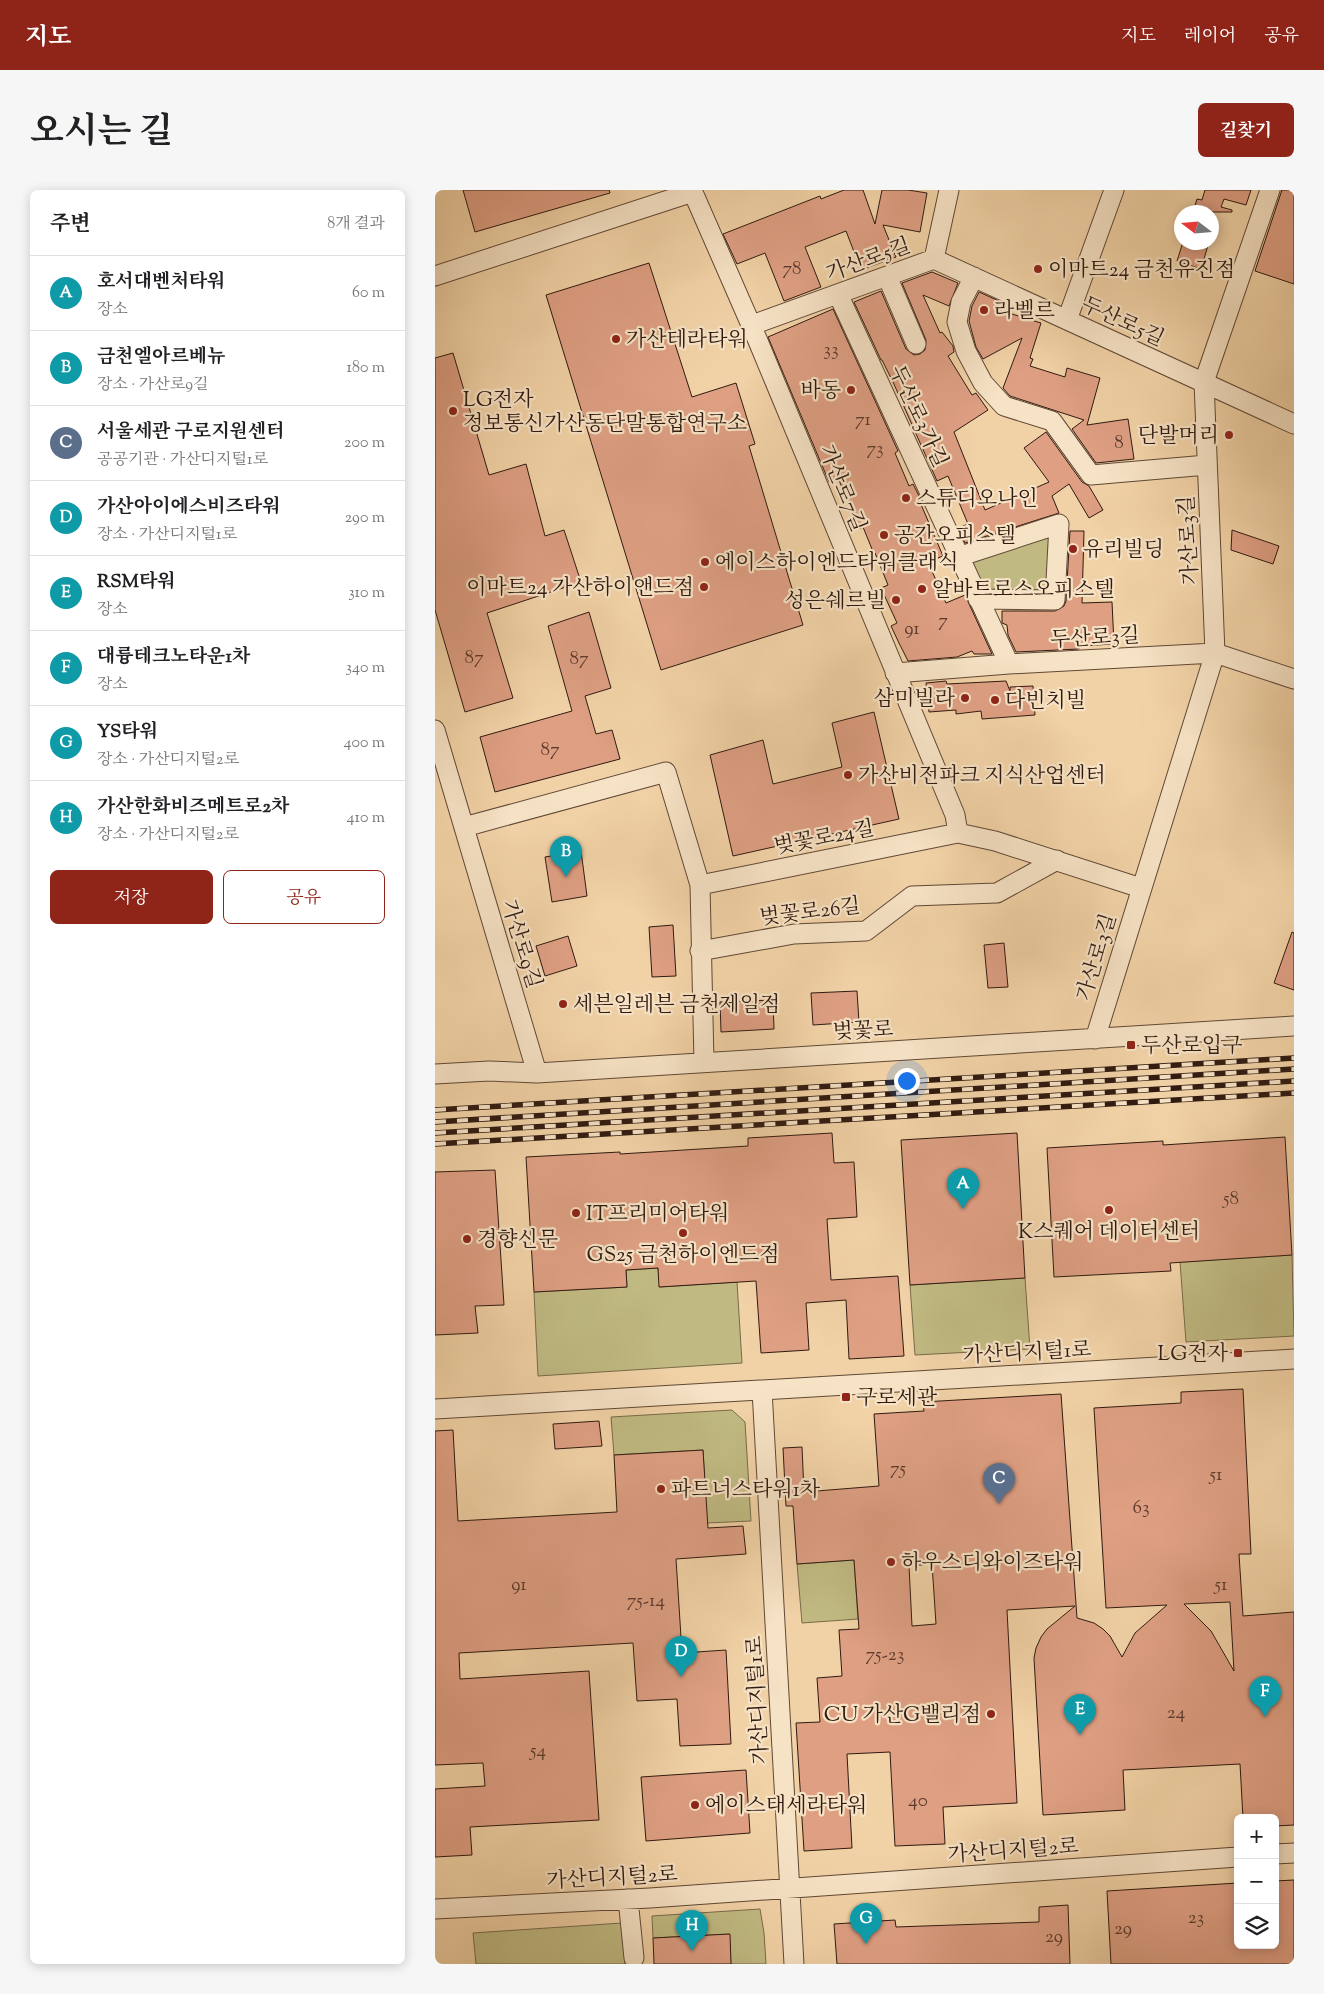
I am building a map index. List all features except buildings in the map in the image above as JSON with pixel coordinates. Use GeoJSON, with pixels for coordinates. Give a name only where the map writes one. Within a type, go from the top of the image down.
{"type":"FeatureCollection","features":[{"type":"Feature","properties":{"kind":"street","name":"가산로5길"},"geometry":{"type":"LineString","coordinates":[[752,325],[934,259],[949,190]]}},
{"type":"Feature","properties":{"kind":"street"},"geometry":{"type":"LineString","coordinates":[[1067,320],[1113,190]]}},
{"type":"Feature","properties":{"kind":"street","name":"가산로3길"},"geometry":{"type":"LineString","coordinates":[[1095,1039],[1215,653],[1204,382],[1270,190]]}},
{"type":"Feature","properties":{"kind":"street"},"geometry":{"type":"LineString","coordinates":[[435,276],[692,191]]}},
{"type":"Feature","properties":{"kind":"street","name":"가산로7길"},"geometry":{"type":"LineString","coordinates":[[692,191],[752,325],[955,815],[958,833]]}},
{"type":"Feature","properties":{"kind":"street","name":"두산로5길"},"geometry":{"type":"LineString","coordinates":[[934,259],[1294,424]]}},
{"type":"Feature","properties":{"kind":"street"},"geometry":{"type":"LineString","coordinates":[[887,276],[916,344]]}},
{"type":"Feature","properties":{"kind":"street"},"geometry":{"type":"LineString","coordinates":[[974,277],[961,302],[957,322],[966,351],[983,383],[1004,406],[1052,421],[1091,475],[1207,465]]}},
{"type":"Feature","properties":{"kind":"street","name":"두산로3가길"},"geometry":{"type":"LineString","coordinates":[[838,294],[1009,664]]}},
{"type":"Feature","properties":{"kind":"street"},"geometry":{"type":"LineString","coordinates":[[959,557],[1059,524],[1055,600],[978,599]]}},
{"type":"Feature","properties":{"kind":"street","name":"두산로3길"},"geometry":{"type":"LineString","coordinates":[[895,673],[1009,664],[1215,653],[1294,679]]}},
{"type":"Feature","properties":{"kind":"street","name":"가산로9길"},"geometry":{"type":"LineString","coordinates":[[435,730],[537,1073]]}},
{"type":"Feature","properties":{"kind":"street"},"geometry":{"type":"LineString","coordinates":[[464,827],[666,772],[700,885],[704,1062]]}},
{"type":"Feature","properties":{"kind":"street"},"geometry":{"type":"LineString","coordinates":[[958,833],[995,841],[1141,888]]}},
{"type":"Feature","properties":{"kind":"street","name":"벚꽃로24길"},"geometry":{"type":"LineString","coordinates":[[700,885],[958,833]]}},
{"type":"Feature","properties":{"kind":"street","name":"벚꽃로26길"},"geometry":{"type":"LineString","coordinates":[[701,951],[794,934],[866,930],[912,896],[997,893],[1057,860]]}},
{"type":"Feature","properties":{"kind":"street","name":"벚꽃로"},"geometry":{"type":"LineString","coordinates":[[435,1074],[489,1071],[537,1073],[1294,1026]]}},
{"type":"Feature","properties":{"kind":"street","name":"가산디지털1로"},"geometry":{"type":"LineString","coordinates":[[435,1409],[1294,1359]]}},
{"type":"Feature","properties":{"kind":"street","name":"가산디지털1로"},"geometry":{"type":"LineString","coordinates":[[762,1390],[791,1888]]}},
{"type":"Feature","properties":{"kind":"street"},"geometry":{"type":"LineString","coordinates":[[1279,1854],[1294,1853]]}},
{"type":"Feature","properties":{"kind":"street","name":"가산디지털2로"},"geometry":{"type":"LineString","coordinates":[[435,1910],[628,1899],[1234,1857]]}},
{"type":"Feature","properties":{"kind":"street"},"geometry":{"type":"LineString","coordinates":[[791,1888],[794,1964]]}},
{"type":"Feature","properties":{"kind":"street"},"geometry":{"type":"LineString","coordinates":[[628,1899],[634,1958]]}},
{"type":"Feature","properties":{"kind":"shaded area"},"geometry":{"type":"Polygon","coordinates":[[[1059,524],[1055,600],[978,599],[958,557],[1059,524]]]}},
{"type":"Feature","properties":{"kind":"shaded area"},"geometry":{"type":"Polygon","coordinates":[[[1292,1255],[1294,1336],[1186,1342],[1180,1262],[1292,1255]]]}},
{"type":"Feature","properties":{"kind":"shaded area"},"geometry":{"type":"Polygon","coordinates":[[[658,1268],[660,1287],[737,1282],[742,1363],[538,1376],[534,1292],[627,1287],[626,1270],[658,1268]]]}},
{"type":"Feature","properties":{"kind":"shaded area"},"geometry":{"type":"Polygon","coordinates":[[[1025,1278],[1030,1349],[915,1355],[910,1285],[1025,1278]]]}},
{"type":"Feature","properties":{"kind":"shaded area"},"geometry":{"type":"Polygon","coordinates":[[[732,1410],[745,1422],[751,1521],[707,1523],[703,1450],[614,1455],[611,1417],[732,1410]]]}},
{"type":"Feature","properties":{"kind":"shaded area"},"geometry":{"type":"Polygon","coordinates":[[[854,1560],[858,1619],[802,1623],[797,1564],[854,1560]]]}},
{"type":"Feature","properties":{"kind":"shaded area"},"geometry":{"type":"Polygon","coordinates":[[[760,1909],[766,1964],[731,1964],[729,1934],[653,1938],[652,1916],[760,1909]]]}},
{"type":"Feature","properties":{"kind":"shaded area"},"geometry":{"type":"Polygon","coordinates":[[[622,1923],[625,1964],[476,1964],[473,1933],[622,1923]]]}},
{"type":"Feature","properties":{"kind":"railway"},"geometry":{"type":"LineString","coordinates":[[435,1110],[1294,1058]]}},
{"type":"Feature","properties":{"kind":"railway"},"geometry":{"type":"LineString","coordinates":[[435,1122],[1294,1069]]}},
{"type":"Feature","properties":{"kind":"railway"},"geometry":{"type":"LineString","coordinates":[[435,1133],[1294,1081]]}},
{"type":"Feature","properties":{"kind":"railway"},"geometry":{"type":"LineString","coordinates":[[435,1144],[1294,1093]]}},
{"type":"Feature","properties":{"kind":"place","name":"이마트24 금천유진점"},"geometry":{"type":"Point","coordinates":[1038,269]}},
{"type":"Feature","properties":{"kind":"place","name":"라벨르"},"geometry":{"type":"Point","coordinates":[984,310]}},
{"type":"Feature","properties":{"kind":"place","name":"가산테라타워"},"geometry":{"type":"Point","coordinates":[616,339]}},
{"type":"Feature","properties":{"kind":"place","name":"바동"},"geometry":{"type":"Point","coordinates":[851,390]}},
{"type":"Feature","properties":{"kind":"place","name":"LG전자 정보통신가산동단말통합연구소"},"geometry":{"type":"Point","coordinates":[453,411]}},
{"type":"Feature","properties":{"kind":"place","name":"단발머리"},"geometry":{"type":"Point","coordinates":[1229,435]}},
{"type":"Feature","properties":{"kind":"place","name":"스튜디오나인"},"geometry":{"type":"Point","coordinates":[906,498]}},
{"type":"Feature","properties":{"kind":"place","name":"공간오피스텔"},"geometry":{"type":"Point","coordinates":[884,535]}},
{"type":"Feature","properties":{"kind":"place","name":"유리빌딩"},"geometry":{"type":"Point","coordinates":[1073,549]}},
{"type":"Feature","properties":{"kind":"place","name":"에이스하이엔드타워클래식"},"geometry":{"type":"Point","coordinates":[705,562]}},
{"type":"Feature","properties":{"kind":"place","name":"이마트24 가산하이앤드점"},"geometry":{"type":"Point","coordinates":[704,587]}},
{"type":"Feature","properties":{"kind":"place","name":"알바트로스오피스텔"},"geometry":{"type":"Point","coordinates":[922,589]}},
{"type":"Feature","properties":{"kind":"place","name":"성은쉐르빌"},"geometry":{"type":"Point","coordinates":[896,600]}},
{"type":"Feature","properties":{"kind":"place","name":"삼미빌라"},"geometry":{"type":"Point","coordinates":[965,698]}},
{"type":"Feature","properties":{"kind":"place","name":"다빈치빌"},"geometry":{"type":"Point","coordinates":[995,700]}},
{"type":"Feature","properties":{"kind":"place","name":"가산비전파크 지식산업센터"},"geometry":{"type":"Point","coordinates":[848,775]}},
{"type":"Feature","properties":{"kind":"place","name":"금천엘아르베뉴"},"geometry":{"type":"Point","coordinates":[566,877]}},
{"type":"Feature","properties":{"kind":"place","name":"세븐일레븐 금천제일점"},"geometry":{"type":"Point","coordinates":[563,1004]}},
{"type":"Feature","properties":{"kind":"place","name":"두산로입구"},"geometry":{"type":"Point","coordinates":[1131,1045]}},
{"type":"Feature","properties":{"kind":"place","name":"호서대벤처타워"},"geometry":{"type":"Point","coordinates":[963,1209]}},
{"type":"Feature","properties":{"kind":"place","name":"K스퀘어 데이터센터"},"geometry":{"type":"Point","coordinates":[1109,1210]}},
{"type":"Feature","properties":{"kind":"place","name":"IT프리미어타워"},"geometry":{"type":"Point","coordinates":[576,1213]}},
{"type":"Feature","properties":{"kind":"place","name":"GS25 금천하이엔드점"},"geometry":{"type":"Point","coordinates":[683,1233]}},
{"type":"Feature","properties":{"kind":"place","name":"경향신문"},"geometry":{"type":"Point","coordinates":[467,1239]}},
{"type":"Feature","properties":{"kind":"place","name":"LG전자"},"geometry":{"type":"Point","coordinates":[1238,1353]}},
{"type":"Feature","properties":{"kind":"place","name":"구로세관"},"geometry":{"type":"Point","coordinates":[846,1397]}},
{"type":"Feature","properties":{"kind":"place","name":"파트너스타워1차"},"geometry":{"type":"Point","coordinates":[661,1489]}},
{"type":"Feature","properties":{"kind":"place","name":"서울세관 구로지원센터"},"geometry":{"type":"Point","coordinates":[999,1504]}},
{"type":"Feature","properties":{"kind":"place","name":"하우스디와이즈타워"},"geometry":{"type":"Point","coordinates":[891,1562]}},
{"type":"Feature","properties":{"kind":"place","name":"가산아이에스비즈타워"},"geometry":{"type":"Point","coordinates":[681,1677]}},
{"type":"Feature","properties":{"kind":"place","name":"CU 가산G밸리점"},"geometry":{"type":"Point","coordinates":[991,1714]}},
{"type":"Feature","properties":{"kind":"place","name":"대륭테크노타운1차"},"geometry":{"type":"Point","coordinates":[1265,1717]}},
{"type":"Feature","properties":{"kind":"place","name":"RSM타워"},"geometry":{"type":"Point","coordinates":[1080,1735]}},
{"type":"Feature","properties":{"kind":"place","name":"에이스태세라타워"},"geometry":{"type":"Point","coordinates":[695,1805]}},
{"type":"Feature","properties":{"kind":"place","name":"YS타워"},"geometry":{"type":"Point","coordinates":[866,1944]}},
{"type":"Feature","properties":{"kind":"place","name":"가산한화비즈메트로2차"},"geometry":{"type":"Point","coordinates":[692,1951]}}]}
